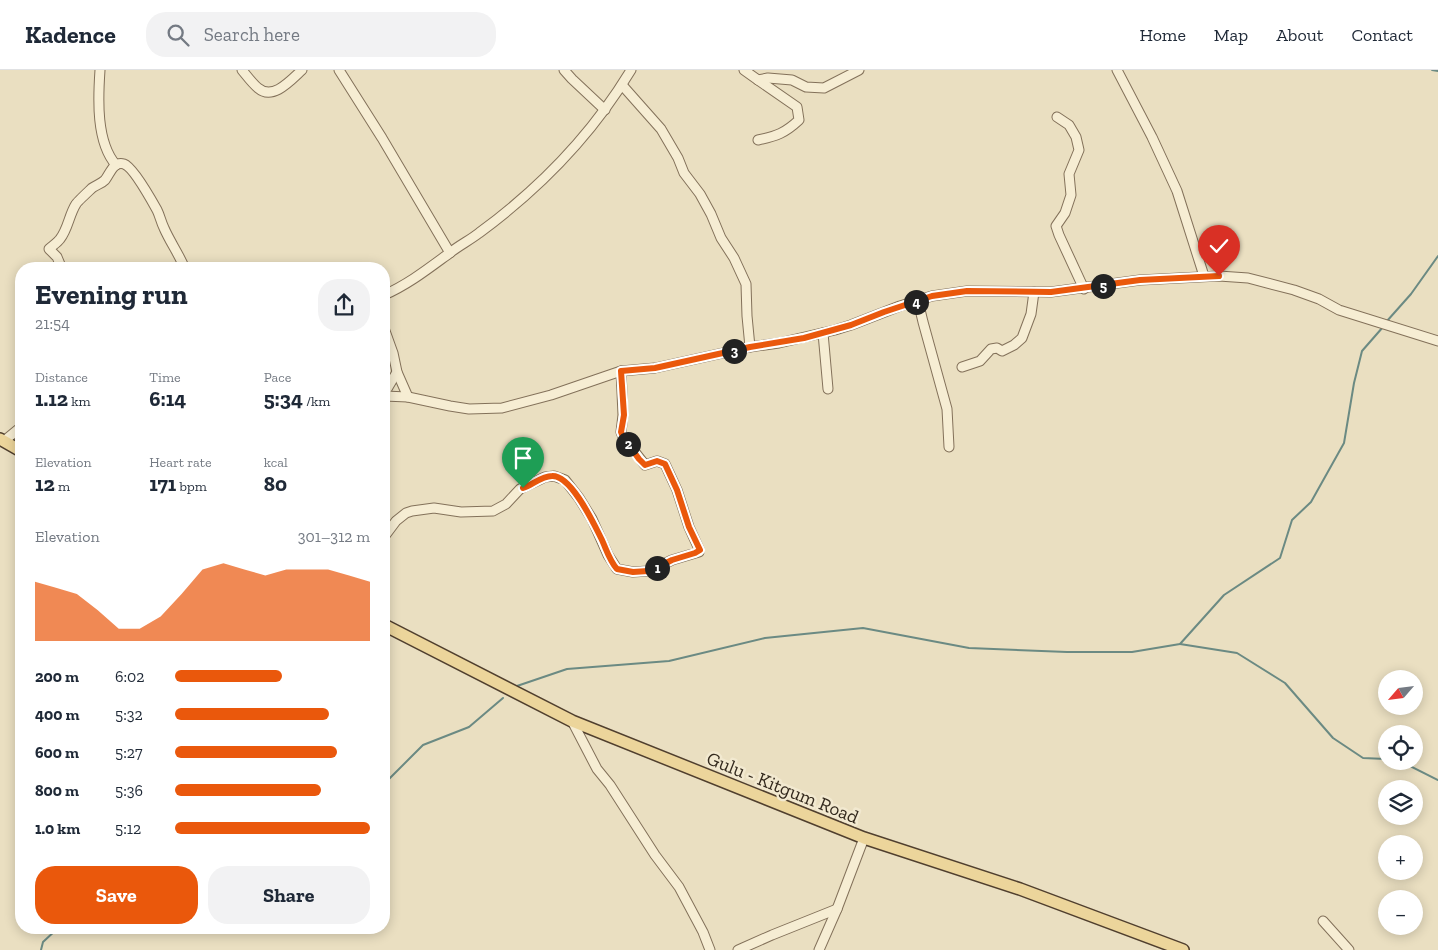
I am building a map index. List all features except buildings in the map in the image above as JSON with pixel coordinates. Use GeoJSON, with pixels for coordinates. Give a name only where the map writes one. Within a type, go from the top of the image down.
{"type":"FeatureCollection","features":[{"type":"Feature","properties":{"kind":"main road"},"geometry":{"type":"LineString","coordinates":[[2,440],[15,448]]}},
{"type":"Feature","properties":{"kind":"main road","name":"Gulu - Kitgum Road"},"geometry":{"type":"LineString","coordinates":[[390,628],[572,721],[864,838],[1020,889],[1182,950]]}},
{"type":"Feature","properties":{"kind":"street"},"geometry":{"type":"LineString","coordinates":[[100,70],[102,134],[107,154],[116,165]]}},
{"type":"Feature","properties":{"kind":"street"},"geometry":{"type":"LineString","coordinates":[[242,70],[259,89],[266,93],[281,88],[302,70]]}},
{"type":"Feature","properties":{"kind":"street"},"geometry":{"type":"LineString","coordinates":[[339,70],[450,252]]}},
{"type":"Feature","properties":{"kind":"street"},"geometry":{"type":"LineString","coordinates":[[564,70],[605,110]]}},
{"type":"Feature","properties":{"kind":"street"},"geometry":{"type":"LineString","coordinates":[[390,292],[435,265],[526,195],[581,139],[605,110],[631,70]]}},
{"type":"Feature","properties":{"kind":"street"},"geometry":{"type":"LineString","coordinates":[[744,70],[797,107],[799,120],[788,130],[758,140]]}},
{"type":"Feature","properties":{"kind":"street"},"geometry":{"type":"LineString","coordinates":[[758,80],[768,78],[792,80],[806,87],[824,88],[858,70]]}},
{"type":"Feature","properties":{"kind":"street"},"geometry":{"type":"LineString","coordinates":[[1116,70],[1152,137],[1177,190],[1204,276]]}},
{"type":"Feature","properties":{"kind":"street"},"geometry":{"type":"LineString","coordinates":[[622,85],[661,129],[678,158],[684,173],[700,194],[721,238],[734,258],[746,284],[750,347]]}},
{"type":"Feature","properties":{"kind":"street"},"geometry":{"type":"LineString","coordinates":[[1057,117],[1069,125],[1076,136],[1079,150],[1069,174],[1071,194],[1065,213],[1056,226],[1058,235],[1084,288]]}},
{"type":"Feature","properties":{"kind":"street"},"geometry":{"type":"LineString","coordinates":[[59,262],[49,249],[60,239],[71,212],[78,201],[104,180],[113,167],[118,164],[130,167],[138,179],[157,211],[163,227],[182,262]]}},
{"type":"Feature","properties":{"kind":"street"},"geometry":{"type":"LineString","coordinates":[[390,396],[408,397],[470,409],[502,408],[551,395],[621,371],[655,368],[823,333],[932,296],[967,291],[1051,292],[1140,280],[1204,276],[1248,278],[1294,290],[1320,299],[1339,310],[1438,341]]}},
{"type":"Feature","properties":{"kind":"street"},"geometry":{"type":"LineString","coordinates":[[962,367],[980,361],[991,349],[997,348],[1002,351],[1014,345],[1022,338],[1031,314],[1034,292]]}},
{"type":"Feature","properties":{"kind":"street"},"geometry":{"type":"LineString","coordinates":[[918,301],[948,410],[949,447]]}},
{"type":"Feature","properties":{"kind":"street"},"geometry":{"type":"LineString","coordinates":[[823,333],[828,389]]}},
{"type":"Feature","properties":{"kind":"street"},"geometry":{"type":"LineString","coordinates":[[390,344],[397,372],[408,397]]}},
{"type":"Feature","properties":{"kind":"street"},"geometry":{"type":"LineString","coordinates":[[390,530],[406,513],[412,511],[434,508],[461,512],[493,511],[506,504],[520,489],[532,485],[545,477],[554,476],[565,480],[579,498],[617,569],[633,572],[648,571],[672,560],[699,552],[677,490],[665,464],[657,461],[645,465],[623,437],[621,432],[624,415],[621,371]]}},
{"type":"Feature","properties":{"kind":"street"},"geometry":{"type":"LineString","coordinates":[[390,384],[397,372]]}},
{"type":"Feature","properties":{"kind":"street"},"geometry":{"type":"LineString","coordinates":[[2,440],[15,431]]}},
{"type":"Feature","properties":{"kind":"street"},"geometry":{"type":"LineString","coordinates":[[572,721],[597,768],[610,784],[655,855],[679,887],[703,932],[710,950]]}},
{"type":"Feature","properties":{"kind":"street"},"geometry":{"type":"LineString","coordinates":[[819,950],[864,838]]}},
{"type":"Feature","properties":{"kind":"street"},"geometry":{"type":"LineString","coordinates":[[738,950],[837,909]]}},
{"type":"Feature","properties":{"kind":"street"},"geometry":{"type":"LineString","coordinates":[[1323,921],[1349,950]]}},
{"type":"Feature","properties":{"kind":"waterway"},"geometry":{"type":"LineString","coordinates":[[1432,70],[1438,71]]}},
{"type":"Feature","properties":{"kind":"waterway"},"geometry":{"type":"LineString","coordinates":[[1387,321],[1411,294],[1438,256]]}},
{"type":"Feature","properties":{"kind":"waterway"},"geometry":{"type":"LineString","coordinates":[[514,687],[567,669],[669,661],[765,638],[863,628],[969,648],[1067,652],[1132,652],[1180,644],[1224,595],[1280,558],[1292,520],[1311,502],[1344,443],[1354,383],[1362,351],[1383,327]]}},
{"type":"Feature","properties":{"kind":"waterway"},"geometry":{"type":"LineString","coordinates":[[1180,644],[1237,653],[1285,683],[1333,738],[1363,758],[1378,759]]}},
{"type":"Feature","properties":{"kind":"waterway"},"geometry":{"type":"LineString","coordinates":[[390,778],[423,745],[469,727],[503,698]]}},
{"type":"Feature","properties":{"kind":"waterway"},"geometry":{"type":"LineString","coordinates":[[1418,770],[1438,780]]}},
{"type":"Feature","properties":{"kind":"waterway"},"geometry":{"type":"LineString","coordinates":[[41,950],[43,942],[52,934]]}},
{"type":"Feature","properties":{"kind":"route"},"geometry":{"type":"LineString","coordinates":[[523,488],[548,476],[561,477],[579,498],[617,569],[633,572],[648,571],[700,550],[689,527],[677,490],[665,464],[657,461],[645,465],[623,437],[621,432],[624,415],[621,371],[655,368],[750,347],[804,338],[851,325],[932,296],[967,291],[1051,292],[1140,280],[1219,276]]}}]}
